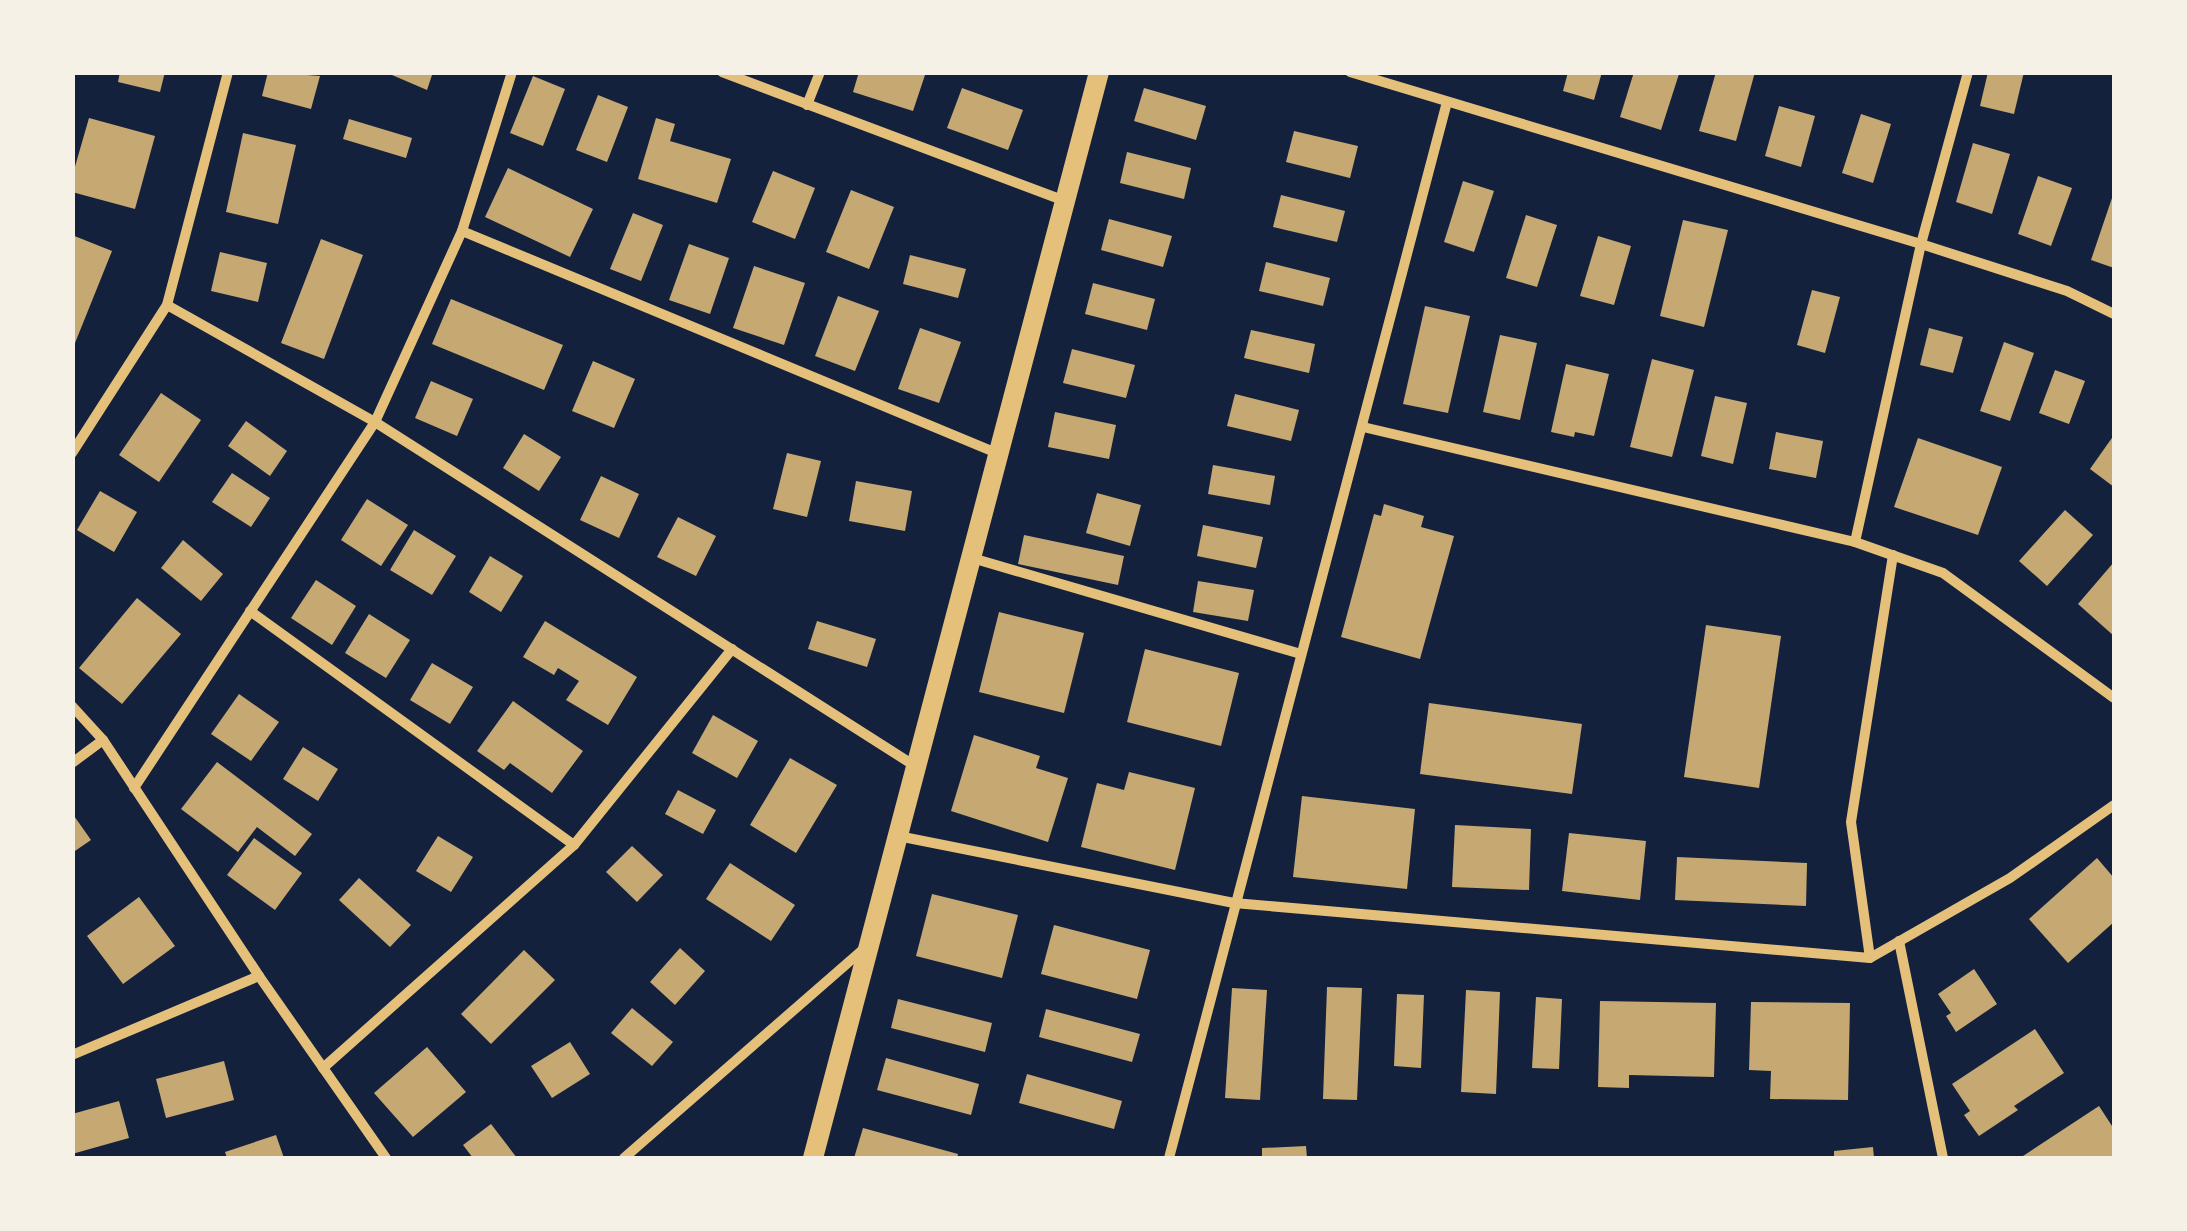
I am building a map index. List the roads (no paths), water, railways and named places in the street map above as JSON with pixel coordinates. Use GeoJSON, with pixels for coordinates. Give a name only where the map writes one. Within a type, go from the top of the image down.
{"type":"FeatureCollection","features":[{"type":"Feature","properties":{"kind":"main road"},"geometry":{"type":"LineString","coordinates":[[813,1158],[1099,72]]}},
{"type":"Feature","properties":{"kind":"street"},"geometry":{"type":"LineString","coordinates":[[72,453],[167,306],[228,72]]}},
{"type":"Feature","properties":{"kind":"street"},"geometry":{"type":"LineString","coordinates":[[134,788],[375,422],[462,231],[512,72]]}},
{"type":"Feature","properties":{"kind":"street"},"geometry":{"type":"LineString","coordinates":[[722,72],[1066,201]]}},
{"type":"Feature","properties":{"kind":"street"},"geometry":{"type":"LineString","coordinates":[[808,105],[820,72]]}},
{"type":"Feature","properties":{"kind":"street"},"geometry":{"type":"LineString","coordinates":[[1350,72],[1921,244],[2067,291],[2114,314]]}},
{"type":"Feature","properties":{"kind":"street"},"geometry":{"type":"LineString","coordinates":[[1855,542],[1921,244],[1968,72]]}},
{"type":"Feature","properties":{"kind":"street"},"geometry":{"type":"LineString","coordinates":[[1168,1158],[1447,102]]}},
{"type":"Feature","properties":{"kind":"street"},"geometry":{"type":"LineString","coordinates":[[462,231],[1000,454]]}},
{"type":"Feature","properties":{"kind":"street"},"geometry":{"type":"LineString","coordinates":[[167,306],[375,422],[916,767]]}},
{"type":"Feature","properties":{"kind":"street"},"geometry":{"type":"LineString","coordinates":[[1362,427],[1855,542],[1943,573],[2114,698]]}},
{"type":"Feature","properties":{"kind":"street"},"geometry":{"type":"LineString","coordinates":[[1870,958],[1851,822],[1893,556]]}},
{"type":"Feature","properties":{"kind":"street"},"geometry":{"type":"LineString","coordinates":[[972,558],[1301,654]]}},
{"type":"Feature","properties":{"kind":"street"},"geometry":{"type":"LineString","coordinates":[[250,611],[574,845]]}},
{"type":"Feature","properties":{"kind":"street"},"geometry":{"type":"LineString","coordinates":[[323,1068],[574,845],[732,650]]}},
{"type":"Feature","properties":{"kind":"street"},"geometry":{"type":"LineString","coordinates":[[72,706],[102,740],[386,1158]]}},
{"type":"Feature","properties":{"kind":"street"},"geometry":{"type":"LineString","coordinates":[[72,762],[102,740]]}},
{"type":"Feature","properties":{"kind":"street"},"geometry":{"type":"LineString","coordinates":[[898,836],[1234,903],[1870,958],[2010,878],[2114,804]]}},
{"type":"Feature","properties":{"kind":"street"},"geometry":{"type":"LineString","coordinates":[[1899,941],[1942,1158]]}},
{"type":"Feature","properties":{"kind":"street"},"geometry":{"type":"LineString","coordinates":[[624,1158],[870,942]]}},
{"type":"Feature","properties":{"kind":"street"},"geometry":{"type":"LineString","coordinates":[[72,1054],[259,976]]}}]}
